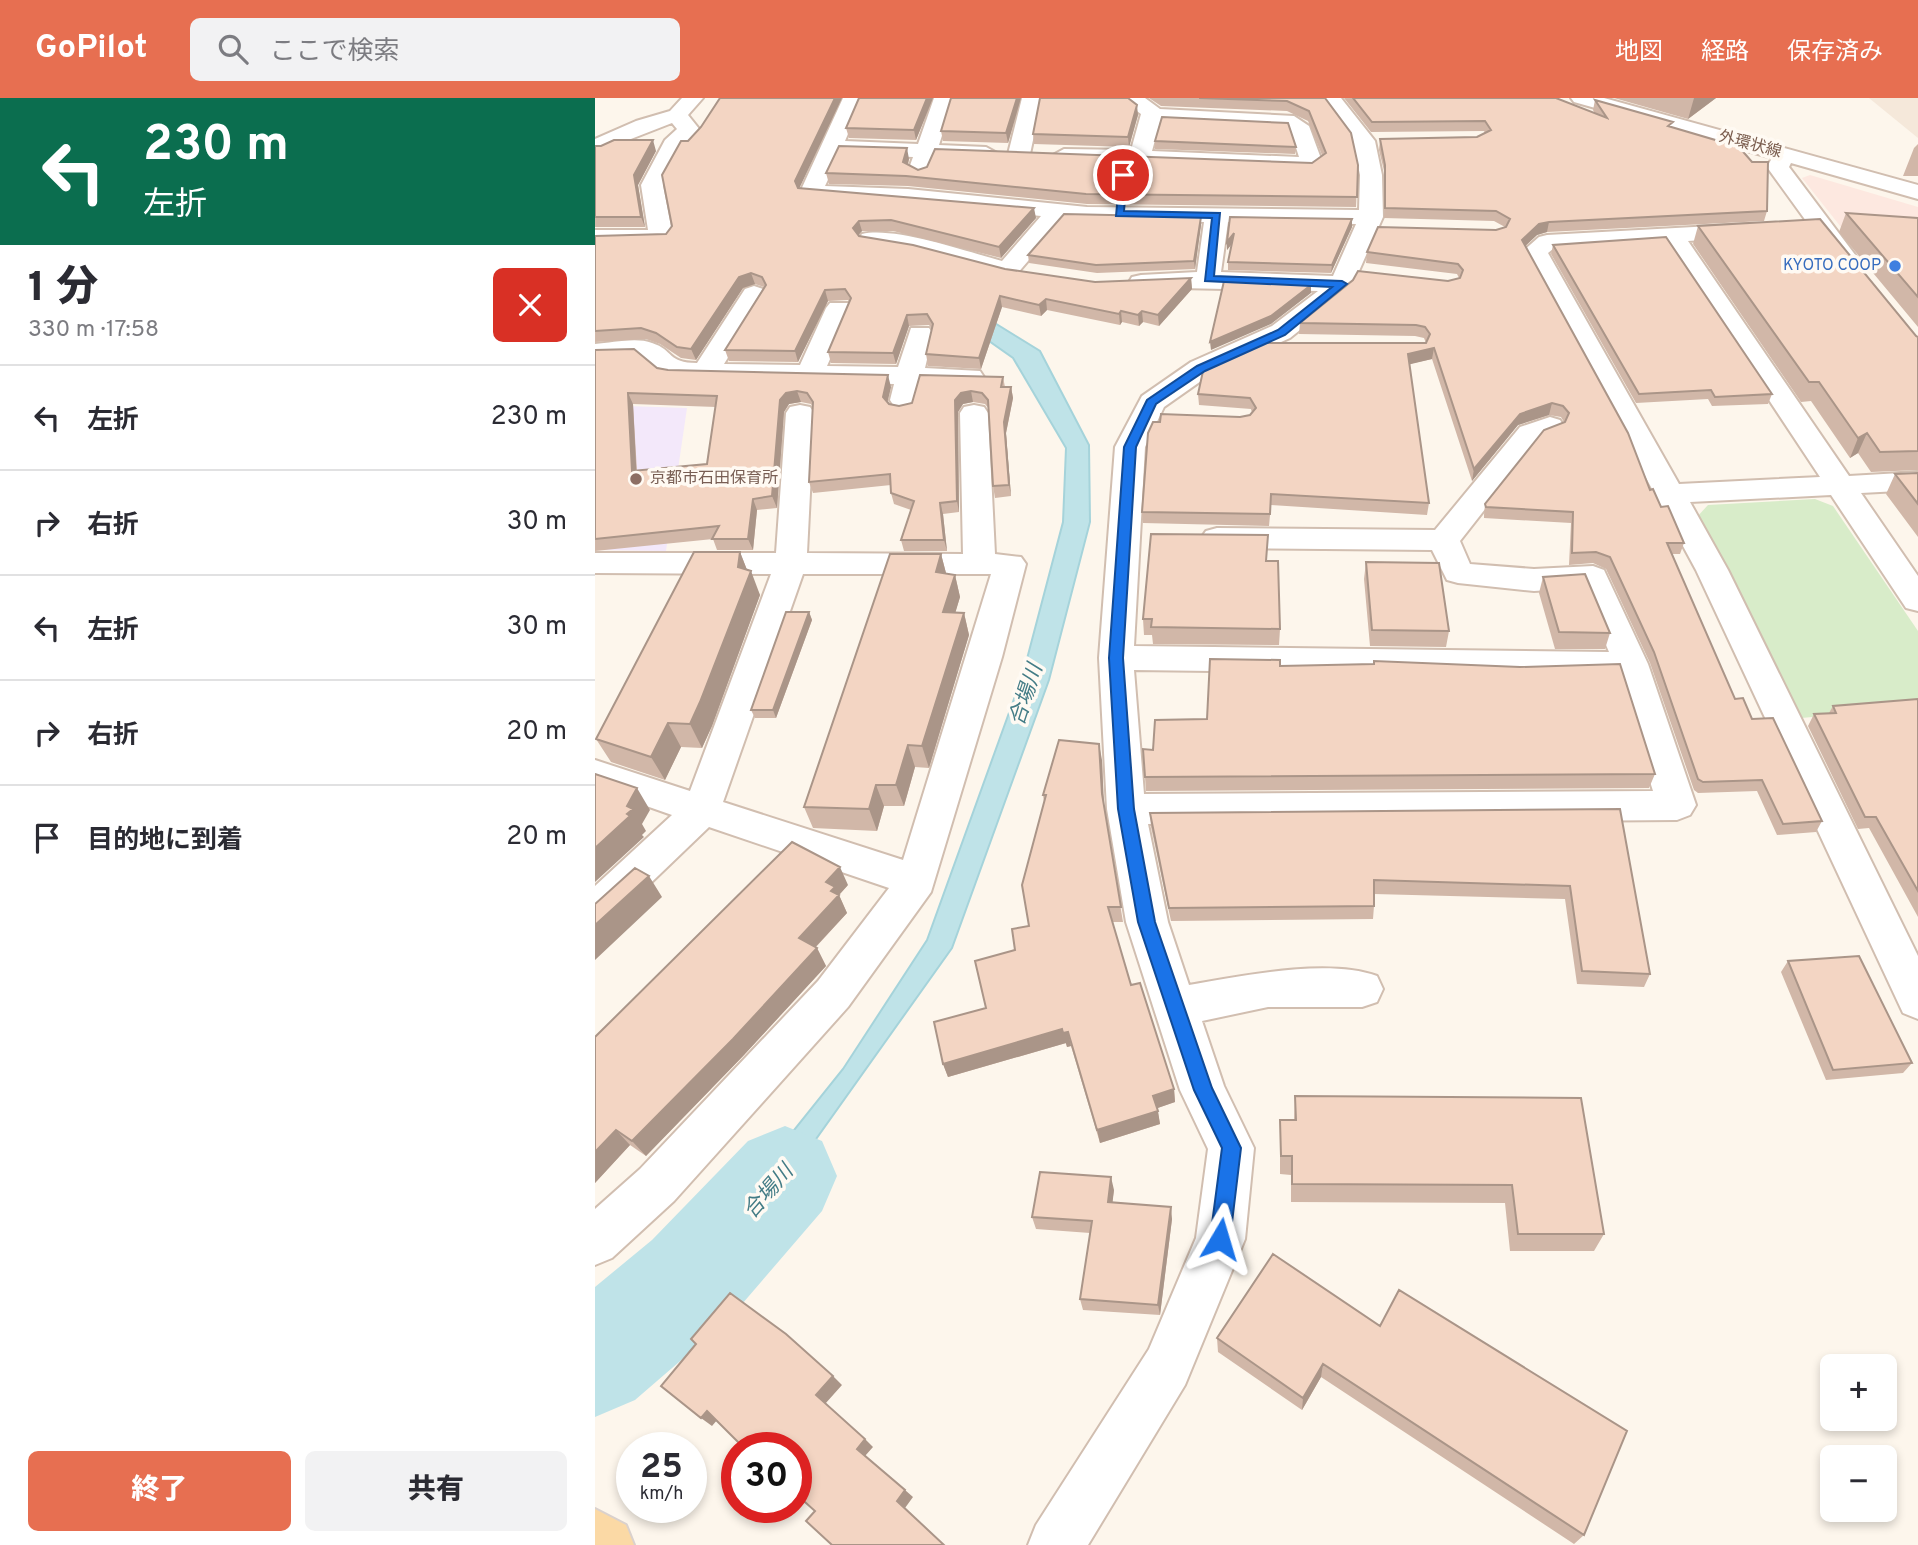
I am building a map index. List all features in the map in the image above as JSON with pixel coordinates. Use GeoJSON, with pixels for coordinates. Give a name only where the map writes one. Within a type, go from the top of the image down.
{"type":"FeatureCollection","features":[{"type":"Feature","properties":{"kind":"main road"},"geometry":{"type":"LineString","coordinates":[[595,1537],[605,1545]]}},
{"type":"Feature","properties":{"kind":"street"},"geometry":{"type":"LineString","coordinates":[[595,147],[677,115],[693,98]]}},
{"type":"Feature","properties":{"kind":"street"},"geometry":{"type":"LineString","coordinates":[[853,98],[811,192],[908,195],[1057,212],[1121,194],[1217,215],[1369,222],[1392,229]]}},
{"type":"Feature","properties":{"kind":"street"},"geometry":{"type":"LineString","coordinates":[[908,195],[928,150],[944,98]]}},
{"type":"Feature","properties":{"kind":"street"},"geometry":{"type":"LineString","coordinates":[[1019,154],[1032,98]]}},
{"type":"Feature","properties":{"kind":"street"},"geometry":{"type":"LineString","coordinates":[[832,147],[1312,163],[1299,126],[1288,109],[1151,115],[1133,98]]}},
{"type":"Feature","properties":{"kind":"street"},"geometry":{"type":"LineString","coordinates":[[1056,1545],[1167,1367],[1220,1239],[1231,1148],[1203,1090],[1146,922],[1126,809],[1116,658],[1138,537],[1130,447],[1151,402],[1201,368],[1281,332],[1345,278],[1369,222],[1371,175],[1364,141],[1330,98]]}},
{"type":"Feature","properties":{"kind":"street","name":"外環状線"},"geometry":{"type":"LineString","coordinates":[[1581,98],[1918,192]]}},
{"type":"Feature","properties":{"kind":"street"},"geometry":{"type":"LineString","coordinates":[[595,237],[661,237],[652,185],[676,140],[689,130],[677,115]]}},
{"type":"Feature","properties":{"kind":"street"},"geometry":{"type":"LineString","coordinates":[[1121,194],[1132,156],[1151,115]]}},
{"type":"Feature","properties":{"kind":"street"},"geometry":{"type":"LineString","coordinates":[[624,135],[639,143],[676,140]]}},
{"type":"Feature","properties":{"kind":"street"},"geometry":{"type":"LineString","coordinates":[[1364,141],[1389,140]]}},
{"type":"Feature","properties":{"kind":"street"},"geometry":{"type":"LineString","coordinates":[[1785,154],[1778,167],[1821,228],[1865,283]]}},
{"type":"Feature","properties":{"kind":"street"},"geometry":{"type":"LineString","coordinates":[[1029,209],[1036,182]]}},
{"type":"Feature","properties":{"kind":"street"},"geometry":{"type":"LineString","coordinates":[[932,231],[958,201]]}},
{"type":"Feature","properties":{"kind":"street"},"geometry":{"type":"LineString","coordinates":[[1007,270],[1057,212]]}},
{"type":"Feature","properties":{"kind":"street"},"geometry":{"type":"LineString","coordinates":[[1208,279],[1217,215]]}},
{"type":"Feature","properties":{"kind":"street"},"geometry":{"type":"LineString","coordinates":[[1821,228],[1547,242],[1535,251],[1712,570],[1908,960],[1918,1000]]}},
{"type":"Feature","properties":{"kind":"street"},"geometry":{"type":"LineString","coordinates":[[870,239],[932,231],[1007,270],[1033,274]]}},
{"type":"Feature","properties":{"kind":"street"},"geometry":{"type":"LineString","coordinates":[[1671,234],[1760,360],[1840,487],[1918,600]]}},
{"type":"Feature","properties":{"kind":"street"},"geometry":{"type":"LineString","coordinates":[[1111,283],[1345,278],[1373,274]]}},
{"type":"Feature","properties":{"kind":"street"},"geometry":{"type":"LineString","coordinates":[[705,372],[754,294]]}},
{"type":"Feature","properties":{"kind":"street"},"geometry":{"type":"LineString","coordinates":[[810,374],[839,308]]}},
{"type":"Feature","properties":{"kind":"street"},"geometry":{"type":"LineString","coordinates":[[902,407],[920,334]]}},
{"type":"Feature","properties":{"kind":"street"},"geometry":{"type":"LineString","coordinates":[[1258,343],[1310,344]]}},
{"type":"Feature","properties":{"kind":"street"},"geometry":{"type":"LineString","coordinates":[[595,352],[646,349],[673,371],[970,377]]}},
{"type":"Feature","properties":{"kind":"street"},"geometry":{"type":"LineString","coordinates":[[595,911],[701,811],[791,563],[800,413]]}},
{"type":"Feature","properties":{"kind":"street"},"geometry":{"type":"LineString","coordinates":[[974,413],[979,563]]}},
{"type":"Feature","properties":{"kind":"street"},"geometry":{"type":"LineString","coordinates":[[1146,414],[1186,415]]}},
{"type":"Feature","properties":{"kind":"street"},"geometry":{"type":"LineString","coordinates":[[1444,540],[1530,433],[1550,426]]}},
{"type":"Feature","properties":{"kind":"street"},"geometry":{"type":"LineString","coordinates":[[1671,494],[1918,481]]}},
{"type":"Feature","properties":{"kind":"street"},"geometry":{"type":"LineString","coordinates":[[1194,537],[1444,540]]}},
{"type":"Feature","properties":{"kind":"street"},"geometry":{"type":"LineString","coordinates":[[1126,809],[1677,805],[1631,664],[1593,577],[1534,580],[1458,573],[1444,540]]}},
{"type":"Feature","properties":{"kind":"street"},"geometry":{"type":"LineString","coordinates":[[595,563],[1010,564],[985,657],[917,881],[833,994],[657,1185],[595,1241]]}},
{"type":"Feature","properties":{"kind":"street"},"geometry":{"type":"LineString","coordinates":[[1116,658],[1631,664]]}},
{"type":"Feature","properties":{"kind":"street"},"geometry":{"type":"LineString","coordinates":[[595,774],[917,881]]}},
{"type":"Feature","properties":{"kind":"street"},"geometry":{"type":"LineString","coordinates":[[1175,1007],[1268,989],[1362,989]]}},
{"type":"Feature","properties":{"kind":"shaded area"},"geometry":{"type":"Polygon","coordinates":[[[1869,98],[1918,98],[1918,138],[1869,98]]]}},
{"type":"Feature","properties":{"kind":"shaded area","name":"KYOTO COOP"},"geometry":{"type":"Polygon","coordinates":[[[1810,175],[1918,207],[1918,324],[1802,178],[1810,175]]]}},
{"type":"Feature","properties":{"kind":"shaded area","name":"京都市石田保育所"},"geometry":{"type":"Polygon","coordinates":[[[595,405],[687,408],[666,551],[595,550],[595,405]]]}},
{"type":"Feature","properties":{"kind":"green space"},"geometry":{"type":"Polygon","coordinates":[[[1815,499],[1833,506],[1918,631],[1918,707],[1791,719],[1696,518],[1708,505],[1815,499]]]}},
{"type":"Feature","properties":{"kind":"water"},"geometry":{"type":"Polygon","coordinates":[[[742,167],[1040,351],[1089,445],[1090,522],[1049,680],[952,948],[757,1222],[595,1350],[595,1326],[730,1210],[843,1069],[927,940],[1023,674],[1063,522],[1066,448],[1013,358],[742,167]]]}},
{"type":"Feature","properties":{"kind":"building"},"geometry":{"type":"Polygon","coordinates":[[[720,98],[835,98],[795,181],[798,188],[1034,208],[999,247],[891,220],[859,221],[853,228],[859,236],[913,245],[1005,269],[1095,282],[1191,278],[1158,315],[1142,311],[1138,315],[1121,311],[1119,314],[1046,299],[1039,305],[1000,296],[979,358],[926,354],[933,324],[927,314],[907,315],[893,353],[828,352],[851,298],[845,289],[825,290],[795,351],[725,350],[766,285],[762,277],[751,273],[739,277],[691,349],[677,347],[656,333],[641,328],[595,331],[595,236],[666,234],[672,226],[662,175],[681,141],[688,141],[701,127],[720,98]]]}},
{"type":"Feature","properties":{"kind":"building"},"geometry":{"type":"Polygon","coordinates":[[[859,98],[927,98],[914,130],[846,128],[859,98]]]}},
{"type":"Feature","properties":{"kind":"building"},"geometry":{"type":"Polygon","coordinates":[[[951,98],[1017,98],[1006,133],[941,131],[951,98]]]}},
{"type":"Feature","properties":{"kind":"building"},"geometry":{"type":"Polygon","coordinates":[[[1040,98],[1128,98],[1137,105],[1128,137],[1033,134],[1040,98]]]}},
{"type":"Feature","properties":{"kind":"building"},"geometry":{"type":"Polygon","coordinates":[[[1199,98],[1325,98],[1351,133],[1358,165],[1357,197],[1086,194],[906,176],[826,173],[839,146],[907,148],[903,162],[918,170],[927,167],[935,149],[1312,163],[1326,153],[1309,111],[1287,101],[1199,98]]]}},
{"type":"Feature","properties":{"kind":"building"},"geometry":{"type":"Polygon","coordinates":[[[1353,98],[1556,98],[1607,118],[1595,100],[1673,122],[1668,126],[1739,147],[1752,162],[1768,162],[1767,211],[1549,222],[1539,224],[1522,240],[1628,433],[1650,490],[1653,489],[1661,507],[1668,506],[1684,543],[1667,543],[1735,699],[1743,698],[1752,719],[1773,718],[1822,821],[1783,824],[1762,780],[1703,782],[1698,779],[1654,652],[1610,557],[1596,552],[1572,553],[1573,512],[1486,507],[1485,504],[1544,430],[1565,422],[1569,413],[1563,406],[1552,403],[1520,414],[1474,469],[1434,348],[1408,354],[1429,503],[1271,494],[1270,514],[1142,512],[1148,433],[1153,422],[1160,422],[1161,414],[1240,417],[1250,415],[1256,408],[1250,398],[1198,394],[1203,371],[1212,365],[1262,343],[1426,343],[1430,334],[1425,327],[1416,325],[1300,323],[1353,280],[1358,271],[1448,281],[1460,278],[1463,270],[1458,264],[1367,252],[1378,227],[1496,230],[1506,227],[1510,219],[1496,211],[1385,208],[1385,165],[1380,139],[1477,137],[1491,130],[1485,121],[1372,122],[1353,98]]]}},
{"type":"Feature","properties":{"kind":"building"},"geometry":{"type":"Polygon","coordinates":[[[1162,117],[1288,123],[1296,147],[1155,141],[1162,117]]]}},
{"type":"Feature","properties":{"kind":"building"},"geometry":{"type":"Polygon","coordinates":[[[614,140],[653,140],[634,175],[641,217],[595,217],[595,146],[614,140]]]}},
{"type":"Feature","properties":{"kind":"building"},"geometry":{"type":"Polygon","coordinates":[[[1846,213],[1918,218],[1918,297],[1846,213]]]}},
{"type":"Feature","properties":{"kind":"building"},"geometry":{"type":"Polygon","coordinates":[[[1064,214],[1201,217],[1194,261],[1096,265],[1028,255],[1064,214]]]}},
{"type":"Feature","properties":{"kind":"building"},"geometry":{"type":"Polygon","coordinates":[[[1230,217],[1352,219],[1332,265],[1228,262],[1234,233],[1227,242],[1230,217]]]}},
{"type":"Feature","properties":{"kind":"building"},"geometry":{"type":"Polygon","coordinates":[[[1820,219],[1918,337],[1918,451],[1880,452],[1867,433],[1858,438],[1819,382],[1809,382],[1698,226],[1820,219]]]}},
{"type":"Feature","properties":{"kind":"building"},"geometry":{"type":"Polygon","coordinates":[[[1666,237],[1772,394],[1715,397],[1711,390],[1639,394],[1553,245],[1666,237]]]}},
{"type":"Feature","properties":{"kind":"building"},"geometry":{"type":"Polygon","coordinates":[[[1224,281],[1311,285],[1271,316],[1210,342],[1224,281]]]}},
{"type":"Feature","properties":{"kind":"building"},"geometry":{"type":"Polygon","coordinates":[[[634,349],[657,368],[668,370],[888,375],[883,397],[889,404],[899,406],[912,403],[920,375],[1003,377],[1001,387],[1011,387],[1004,422],[1009,485],[993,486],[988,400],[982,393],[961,393],[955,400],[957,501],[940,503],[944,540],[901,540],[914,501],[891,493],[890,474],[809,482],[813,402],[807,393],[797,391],[786,393],[780,400],[772,496],[753,499],[748,539],[712,539],[719,526],[595,539],[595,350],[634,349]],[[628,393],[632,471],[707,464],[717,396],[628,393]]]}},
{"type":"Feature","properties":{"kind":"building"},"geometry":{"type":"Polygon","coordinates":[[[1918,473],[1918,504],[1895,474],[1918,473]]]}},
{"type":"Feature","properties":{"kind":"building"},"geometry":{"type":"Polygon","coordinates":[[[1151,534],[1268,535],[1266,561],[1278,561],[1280,629],[1151,627],[1152,619],[1143,619],[1151,534]]]}},
{"type":"Feature","properties":{"kind":"building"},"geometry":{"type":"Polygon","coordinates":[[[694,552],[740,552],[738,567],[751,571],[690,724],[668,723],[651,757],[596,739],[694,552]]]}},
{"type":"Feature","properties":{"kind":"building"},"geometry":{"type":"Polygon","coordinates":[[[890,554],[941,554],[936,572],[955,575],[943,612],[964,613],[922,746],[908,745],[896,785],[876,785],[869,809],[804,807],[890,554]]]}},
{"type":"Feature","properties":{"kind":"building"},"geometry":{"type":"Polygon","coordinates":[[[1366,562],[1439,563],[1449,631],[1372,630],[1366,562]]]}},
{"type":"Feature","properties":{"kind":"building"},"geometry":{"type":"Polygon","coordinates":[[[1585,574],[1610,633],[1559,632],[1543,577],[1585,574]]]}},
{"type":"Feature","properties":{"kind":"building"},"geometry":{"type":"Polygon","coordinates":[[[786,612],[809,612],[773,710],[751,710],[786,612]]]}},
{"type":"Feature","properties":{"kind":"building"},"geometry":{"type":"Polygon","coordinates":[[[1210,659],[1280,660],[1280,666],[1374,664],[1374,661],[1520,667],[1620,664],[1655,774],[1145,777],[1143,749],[1153,750],[1155,720],[1207,719],[1210,659]]]}},
{"type":"Feature","properties":{"kind":"building"},"geometry":{"type":"Polygon","coordinates":[[[1918,699],[1918,891],[1876,817],[1865,817],[1814,714],[1836,713],[1833,706],[1918,699]]]}},
{"type":"Feature","properties":{"kind":"building"},"geometry":{"type":"Polygon","coordinates":[[[1059,740],[1099,744],[1102,794],[1121,907],[1108,907],[1131,985],[1140,983],[1174,1089],[1153,1096],[1158,1111],[1097,1130],[1068,1032],[1063,1033],[1062,1029],[943,1064],[934,1022],[986,1008],[975,961],[1015,950],[1012,929],[1029,926],[1022,885],[1059,740]]]}},
{"type":"Feature","properties":{"kind":"building"},"geometry":{"type":"Polygon","coordinates":[[[595,774],[637,788],[627,806],[633,809],[627,814],[630,816],[595,848],[595,774]]]}},
{"type":"Feature","properties":{"kind":"building"},"geometry":{"type":"Polygon","coordinates":[[[1620,809],[1650,974],[1582,971],[1570,886],[1374,880],[1374,906],[1169,908],[1150,813],[1620,809]]]}},
{"type":"Feature","properties":{"kind":"building"},"geometry":{"type":"Polygon","coordinates":[[[792,842],[840,867],[826,882],[835,887],[831,891],[839,895],[799,938],[817,948],[733,1039],[632,1141],[616,1130],[595,1152],[595,1037],[792,842]]]}},
{"type":"Feature","properties":{"kind":"building"},"geometry":{"type":"Polygon","coordinates":[[[635,868],[649,876],[595,925],[595,904],[635,868]]]}},
{"type":"Feature","properties":{"kind":"building"},"geometry":{"type":"Polygon","coordinates":[[[1859,956],[1912,1063],[1833,1070],[1788,961],[1859,956]]]}},
{"type":"Feature","properties":{"kind":"building"},"geometry":{"type":"Polygon","coordinates":[[[1295,1096],[1581,1098],[1604,1234],[1518,1234],[1512,1185],[1292,1184],[1292,1156],[1281,1156],[1280,1120],[1296,1120],[1295,1096]]]}},
{"type":"Feature","properties":{"kind":"building"},"geometry":{"type":"Polygon","coordinates":[[[1040,1172],[1111,1177],[1108,1202],[1171,1207],[1158,1305],[1080,1299],[1092,1221],[1032,1217],[1040,1172]]]}},
{"type":"Feature","properties":{"kind":"building"},"geometry":{"type":"Polygon","coordinates":[[[1273,1254],[1380,1326],[1399,1290],[1627,1431],[1584,1535],[1323,1364],[1303,1398],[1217,1338],[1273,1254]]]}},
{"type":"Feature","properties":{"kind":"building"},"geometry":{"type":"Polygon","coordinates":[[[730,1293],[786,1334],[833,1376],[816,1395],[865,1439],[857,1449],[905,1490],[897,1501],[944,1545],[832,1545],[808,1523],[812,1523],[812,1514],[815,1511],[812,1508],[812,1432],[728,1432],[707,1411],[701,1418],[661,1386],[696,1344],[691,1339],[730,1293]]]}},
{"type":"Feature","properties":{"kind":"waterway","name":"合場川"},"geometry":{"type":"LineString","coordinates":[[595,1360],[691,1279],[785,1176]]}},
{"type":"Feature","properties":{"kind":"place","name":"KYOTO COOP"},"geometry":{"type":"Point","coordinates":[1895,266]}},
{"type":"Feature","properties":{"kind":"place","name":"京都市石田保育所"},"geometry":{"type":"Point","coordinates":[636,479]}},
{"type":"Feature","properties":{"kind":"route"},"geometry":{"type":"LineString","coordinates":[[1123,175],[1119,214],[1217,215],[1208,279],[1342,284],[1281,332],[1201,368],[1151,402],[1130,447],[1116,658],[1126,809],[1146,922],[1203,1090],[1231,1148],[1220,1239]]}}]}
